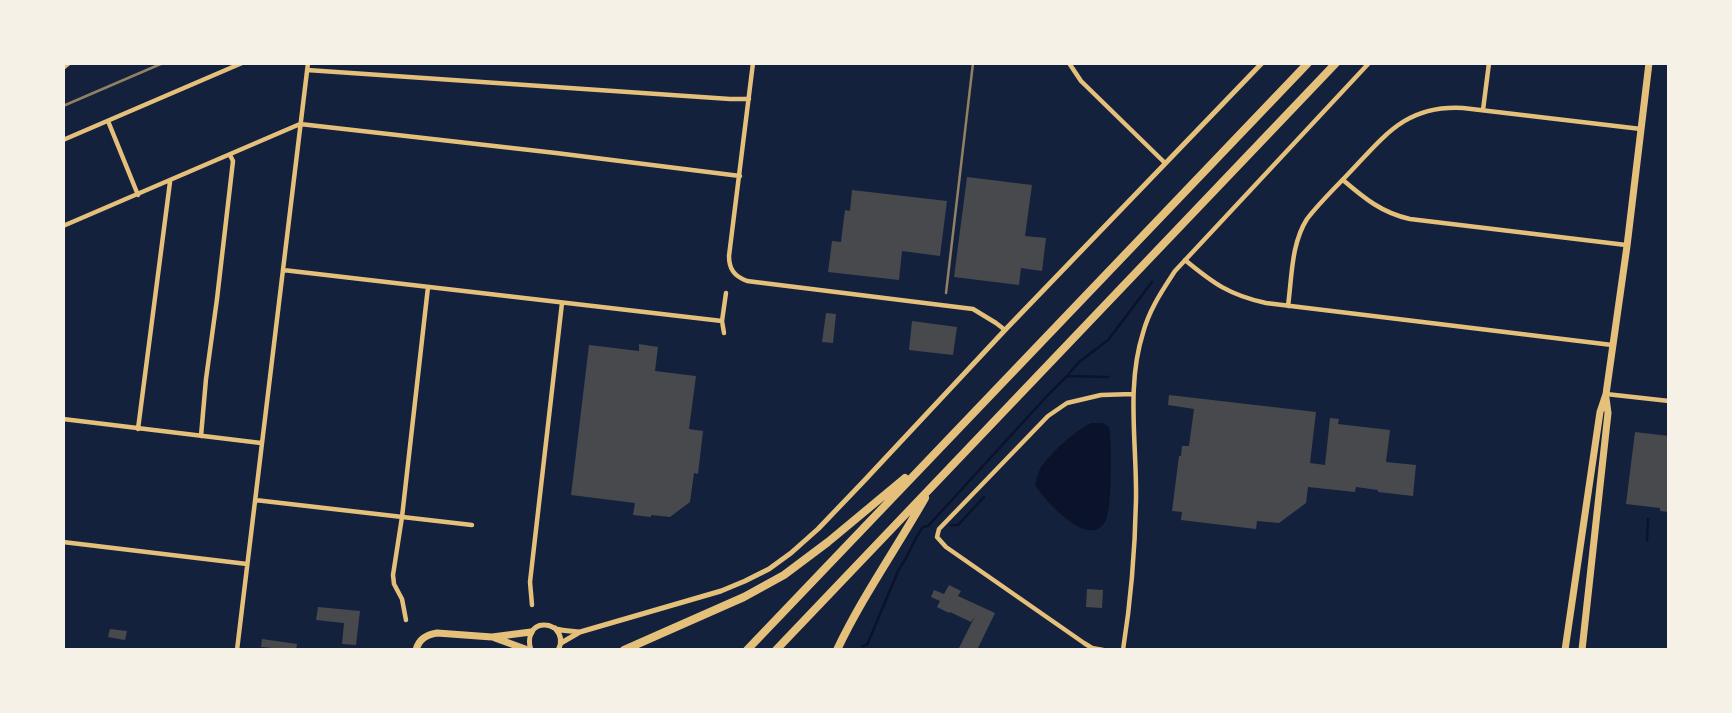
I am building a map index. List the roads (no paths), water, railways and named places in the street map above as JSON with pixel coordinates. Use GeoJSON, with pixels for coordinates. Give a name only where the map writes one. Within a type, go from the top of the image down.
{"type":"FeatureCollection","features":[{"type":"Feature","properties":{"kind":"highway"},"geometry":{"type":"LineString","coordinates":[[747,650],[1308,63]]}},
{"type":"Feature","properties":{"kind":"highway"},"geometry":{"type":"LineString","coordinates":[[776,650],[1336,63]]}},
{"type":"Feature","properties":{"kind":"highway"},"geometry":{"type":"LineString","coordinates":[[624,650],[744,597],[784,575],[934,454]]}},
{"type":"Feature","properties":{"kind":"highway"},"geometry":{"type":"LineString","coordinates":[[837,650],[869,590],[931,488]]}},
{"type":"Feature","properties":{"kind":"main road"},"geometry":{"type":"LineString","coordinates":[[63,67],[68,63]]}},
{"type":"Feature","properties":{"kind":"main road"},"geometry":{"type":"LineString","coordinates":[[1565,650],[1600,412],[1606,394],[1649,63]]}},
{"type":"Feature","properties":{"kind":"main road"},"geometry":{"type":"LineString","coordinates":[[1581,650],[1608,413],[1606,394]]}},
{"type":"Feature","properties":{"kind":"main road"},"geometry":{"type":"LineString","coordinates":[[1583,529],[1595,531]]}},
{"type":"Feature","properties":{"kind":"main road"},"geometry":{"type":"LineString","coordinates":[[1567,631],[1584,629]]}},
{"type":"Feature","properties":{"kind":"main road"},"geometry":{"type":"LineString","coordinates":[[416,650],[421,639],[429,634],[492,637],[531,632]]}},
{"type":"Feature","properties":{"kind":"main road"},"geometry":{"type":"LineString","coordinates":[[492,637],[530,650]]}},
{"type":"Feature","properties":{"kind":"street"},"geometry":{"type":"LineString","coordinates":[[63,139],[242,63]]}},
{"type":"Feature","properties":{"kind":"street"},"geometry":{"type":"LineString","coordinates":[[237,650],[308,63]]}},
{"type":"Feature","properties":{"kind":"street"},"geometry":{"type":"LineString","coordinates":[[753,63],[729,256],[733,273],[747,281],[973,309],[1005,330]]}},
{"type":"Feature","properties":{"kind":"street"},"geometry":{"type":"LineString","coordinates":[[1069,63],[1081,81],[1165,163]]}},
{"type":"Feature","properties":{"kind":"street"},"geometry":{"type":"LineString","coordinates":[[561,643],[580,632],[721,591],[769,569],[791,553],[854,492],[1005,330],[1262,63]]}},
{"type":"Feature","properties":{"kind":"street"},"geometry":{"type":"LineString","coordinates":[[1124,650],[1135,514],[1133,394],[1143,332],[1160,293],[1175,271],[1369,63]]}},
{"type":"Feature","properties":{"kind":"street"},"geometry":{"type":"LineString","coordinates":[[1483,110],[1489,63]]}},
{"type":"Feature","properties":{"kind":"street"},"geometry":{"type":"LineString","coordinates":[[307,70],[749,99]]}},
{"type":"Feature","properties":{"kind":"street"},"geometry":{"type":"LineString","coordinates":[[1288,306],[1296,244],[1300,231],[1313,211],[1392,129],[1413,116],[1444,108],[1483,110],[1641,129]]}},
{"type":"Feature","properties":{"kind":"street"},"geometry":{"type":"LineString","coordinates":[[108,121],[138,195]]}},
{"type":"Feature","properties":{"kind":"street"},"geometry":{"type":"LineString","coordinates":[[63,226],[300,124],[740,176]]}},
{"type":"Feature","properties":{"kind":"street"},"geometry":{"type":"LineString","coordinates":[[201,436],[231,183],[233,161],[230,155]]}},
{"type":"Feature","properties":{"kind":"street"},"geometry":{"type":"LineString","coordinates":[[1343,180],[1367,200],[1397,216],[1627,246]]}},
{"type":"Feature","properties":{"kind":"street"},"geometry":{"type":"LineString","coordinates":[[138,429],[170,181]]}},
{"type":"Feature","properties":{"kind":"street"},"geometry":{"type":"LineString","coordinates":[[1185,260],[1212,282],[1247,299],[1612,345]]}},
{"type":"Feature","properties":{"kind":"street"},"geometry":{"type":"LineString","coordinates":[[283,270],[722,321]]}},
{"type":"Feature","properties":{"kind":"street"},"geometry":{"type":"LineString","coordinates":[[406,620],[393,575],[428,287]]}},
{"type":"Feature","properties":{"kind":"street"},"geometry":{"type":"LineString","coordinates":[[724,333],[722,321],[726,293]]}},
{"type":"Feature","properties":{"kind":"street"},"geometry":{"type":"LineString","coordinates":[[533,605],[530,582],[562,303]]}},
{"type":"Feature","properties":{"kind":"street"},"geometry":{"type":"LineString","coordinates":[[1104,650],[1092,648],[1068,632],[946,547],[937,537],[939,529],[1048,416],[1067,403],[1101,396],[1133,394]]}},
{"type":"Feature","properties":{"kind":"street"},"geometry":{"type":"LineString","coordinates":[[1606,394],[1669,401]]}},
{"type":"Feature","properties":{"kind":"street"},"geometry":{"type":"LineString","coordinates":[[63,419],[261,443]]}},
{"type":"Feature","properties":{"kind":"street"},"geometry":{"type":"LineString","coordinates":[[255,500],[472,525]]}},
{"type":"Feature","properties":{"kind":"street"},"geometry":{"type":"LineString","coordinates":[[63,542],[247,565]]}},
{"type":"Feature","properties":{"kind":"street"},"geometry":{"type":"LineString","coordinates":[[530,650],[528,642],[531,632],[540,625],[580,632]]}},
{"type":"Feature","properties":{"kind":"street"},"geometry":{"type":"LineString","coordinates":[[555,628],[559,632],[561,643],[558,650]]}},
{"type":"Feature","properties":{"kind":"water"},"geometry":{"type":"Polygon","coordinates":[[[1091,423],[1103,423],[1109,427],[1111,474],[1106,520],[1099,528],[1090,530],[1069,521],[1058,512],[1035,485],[1040,469],[1050,456],[1091,423]]]}},
{"type":"Feature","properties":{"kind":"waterway"},"geometry":{"type":"LineString","coordinates":[[1068,375],[1079,362],[1108,340],[1152,282]]}},
{"type":"Feature","properties":{"kind":"waterway"},"geometry":{"type":"LineString","coordinates":[[862,646],[867,645],[899,569],[923,527],[928,526],[1067,376],[1108,377]]}},
{"type":"Feature","properties":{"kind":"waterway"},"geometry":{"type":"LineString","coordinates":[[951,525],[958,525],[984,497]]}},
{"type":"Feature","properties":{"kind":"waterway"},"geometry":{"type":"LineString","coordinates":[[1647,540],[1648,519]]}},
{"type":"Feature","properties":{"kind":"railway"},"geometry":{"type":"LineString","coordinates":[[63,106],[163,63]]}},
{"type":"Feature","properties":{"kind":"railway"},"geometry":{"type":"LineString","coordinates":[[946,293],[973,63]]}}]}
